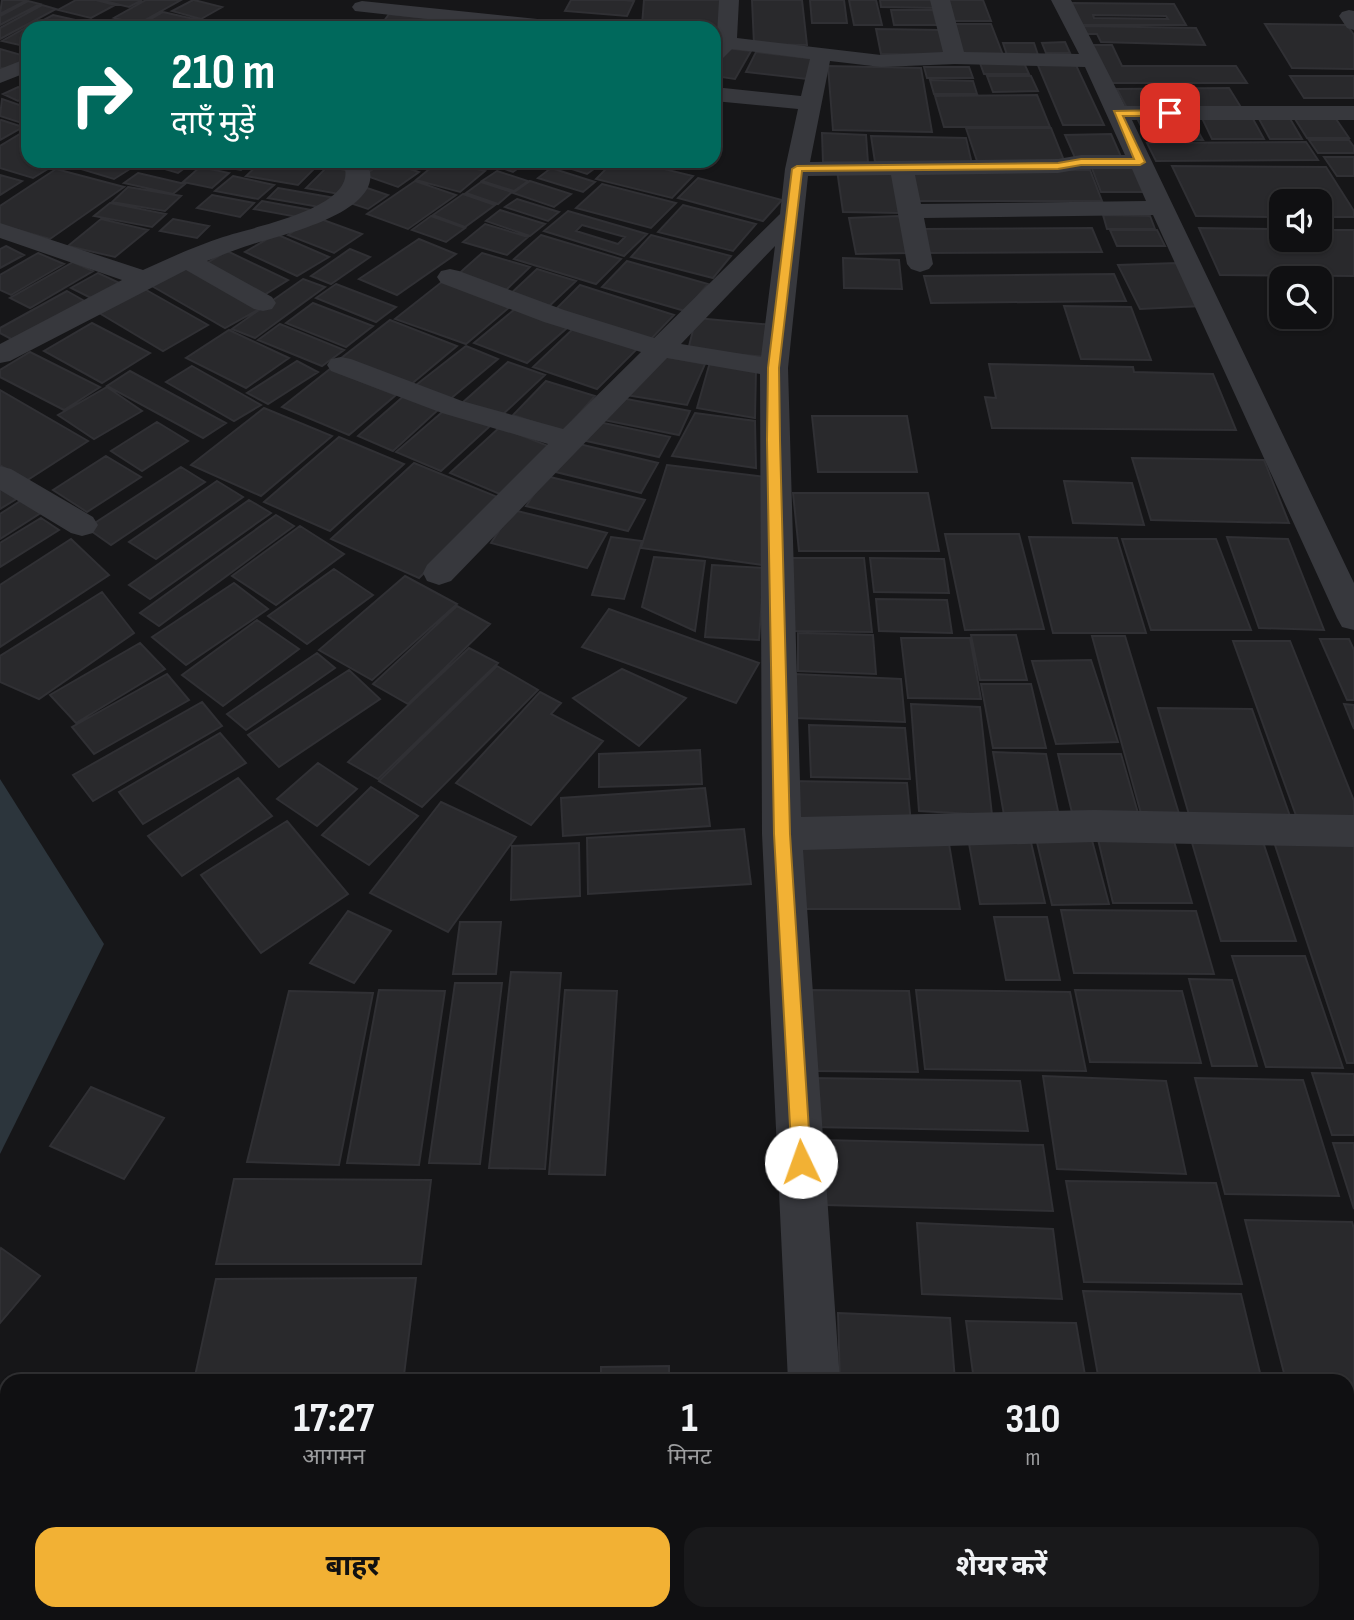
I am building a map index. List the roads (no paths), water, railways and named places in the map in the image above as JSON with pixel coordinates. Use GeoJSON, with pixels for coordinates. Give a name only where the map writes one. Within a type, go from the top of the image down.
{"type":"FeatureCollection","features":[{"type":"Feature","properties":{"kind":"street"},"geometry":{"type":"LineString","coordinates":[[721,33],[729,0]]}},
{"type":"Feature","properties":{"kind":"street"},"geometry":{"type":"LineString","coordinates":[[940,0],[956,58]]}},
{"type":"Feature","properties":{"kind":"street"},"geometry":{"type":"LineString","coordinates":[[1061,0],[1093,61],[1354,618]]}},
{"type":"Feature","properties":{"kind":"street"},"geometry":{"type":"LineString","coordinates":[[355,21],[364,3],[510,21]]}},
{"type":"Feature","properties":{"kind":"street"},"geometry":{"type":"LineString","coordinates":[[721,46],[881,61],[956,58],[1093,61]]}},
{"type":"Feature","properties":{"kind":"street"},"geometry":{"type":"LineString","coordinates":[[814,1374],[782,834],[774,368],[797,169],[821,54]]}},
{"type":"Feature","properties":{"kind":"street"},"geometry":{"type":"LineString","coordinates":[[0,78],[21,57]]}},
{"type":"Feature","properties":{"kind":"street"},"geometry":{"type":"LineString","coordinates":[[721,95],[811,104]]}},
{"type":"Feature","properties":{"kind":"street"},"geometry":{"type":"LineString","coordinates":[[1117,113],[1354,113]]}},
{"type":"Feature","properties":{"kind":"street"},"geometry":{"type":"LineString","coordinates":[[797,169],[1140,162]]}},
{"type":"Feature","properties":{"kind":"street"},"geometry":{"type":"LineString","coordinates":[[0,355],[143,279],[186,260],[339,204],[354,190],[358,176],[356,168]]}},
{"type":"Feature","properties":{"kind":"street"},"geometry":{"type":"LineString","coordinates":[[902,168],[920,264]]}},
{"type":"Feature","properties":{"kind":"street"},"geometry":{"type":"LineString","coordinates":[[910,211],[1162,208]]}},
{"type":"Feature","properties":{"kind":"street"},"geometry":{"type":"LineString","coordinates":[[439,573],[794,213]]}},
{"type":"Feature","properties":{"kind":"street"},"geometry":{"type":"LineString","coordinates":[[0,230],[143,279]]}},
{"type":"Feature","properties":{"kind":"street"},"geometry":{"type":"LineString","coordinates":[[186,260],[263,303]]}},
{"type":"Feature","properties":{"kind":"street"},"geometry":{"type":"LineString","coordinates":[[450,277],[583,326],[660,349],[774,368]]}},
{"type":"Feature","properties":{"kind":"street"},"geometry":{"type":"LineString","coordinates":[[341,365],[452,407],[570,441]]}},
{"type":"Feature","properties":{"kind":"street"},"geometry":{"type":"LineString","coordinates":[[0,476],[82,525]]}},
{"type":"Feature","properties":{"kind":"street"},"geometry":{"type":"LineString","coordinates":[[782,834],[1094,826],[1354,831]]}}]}
